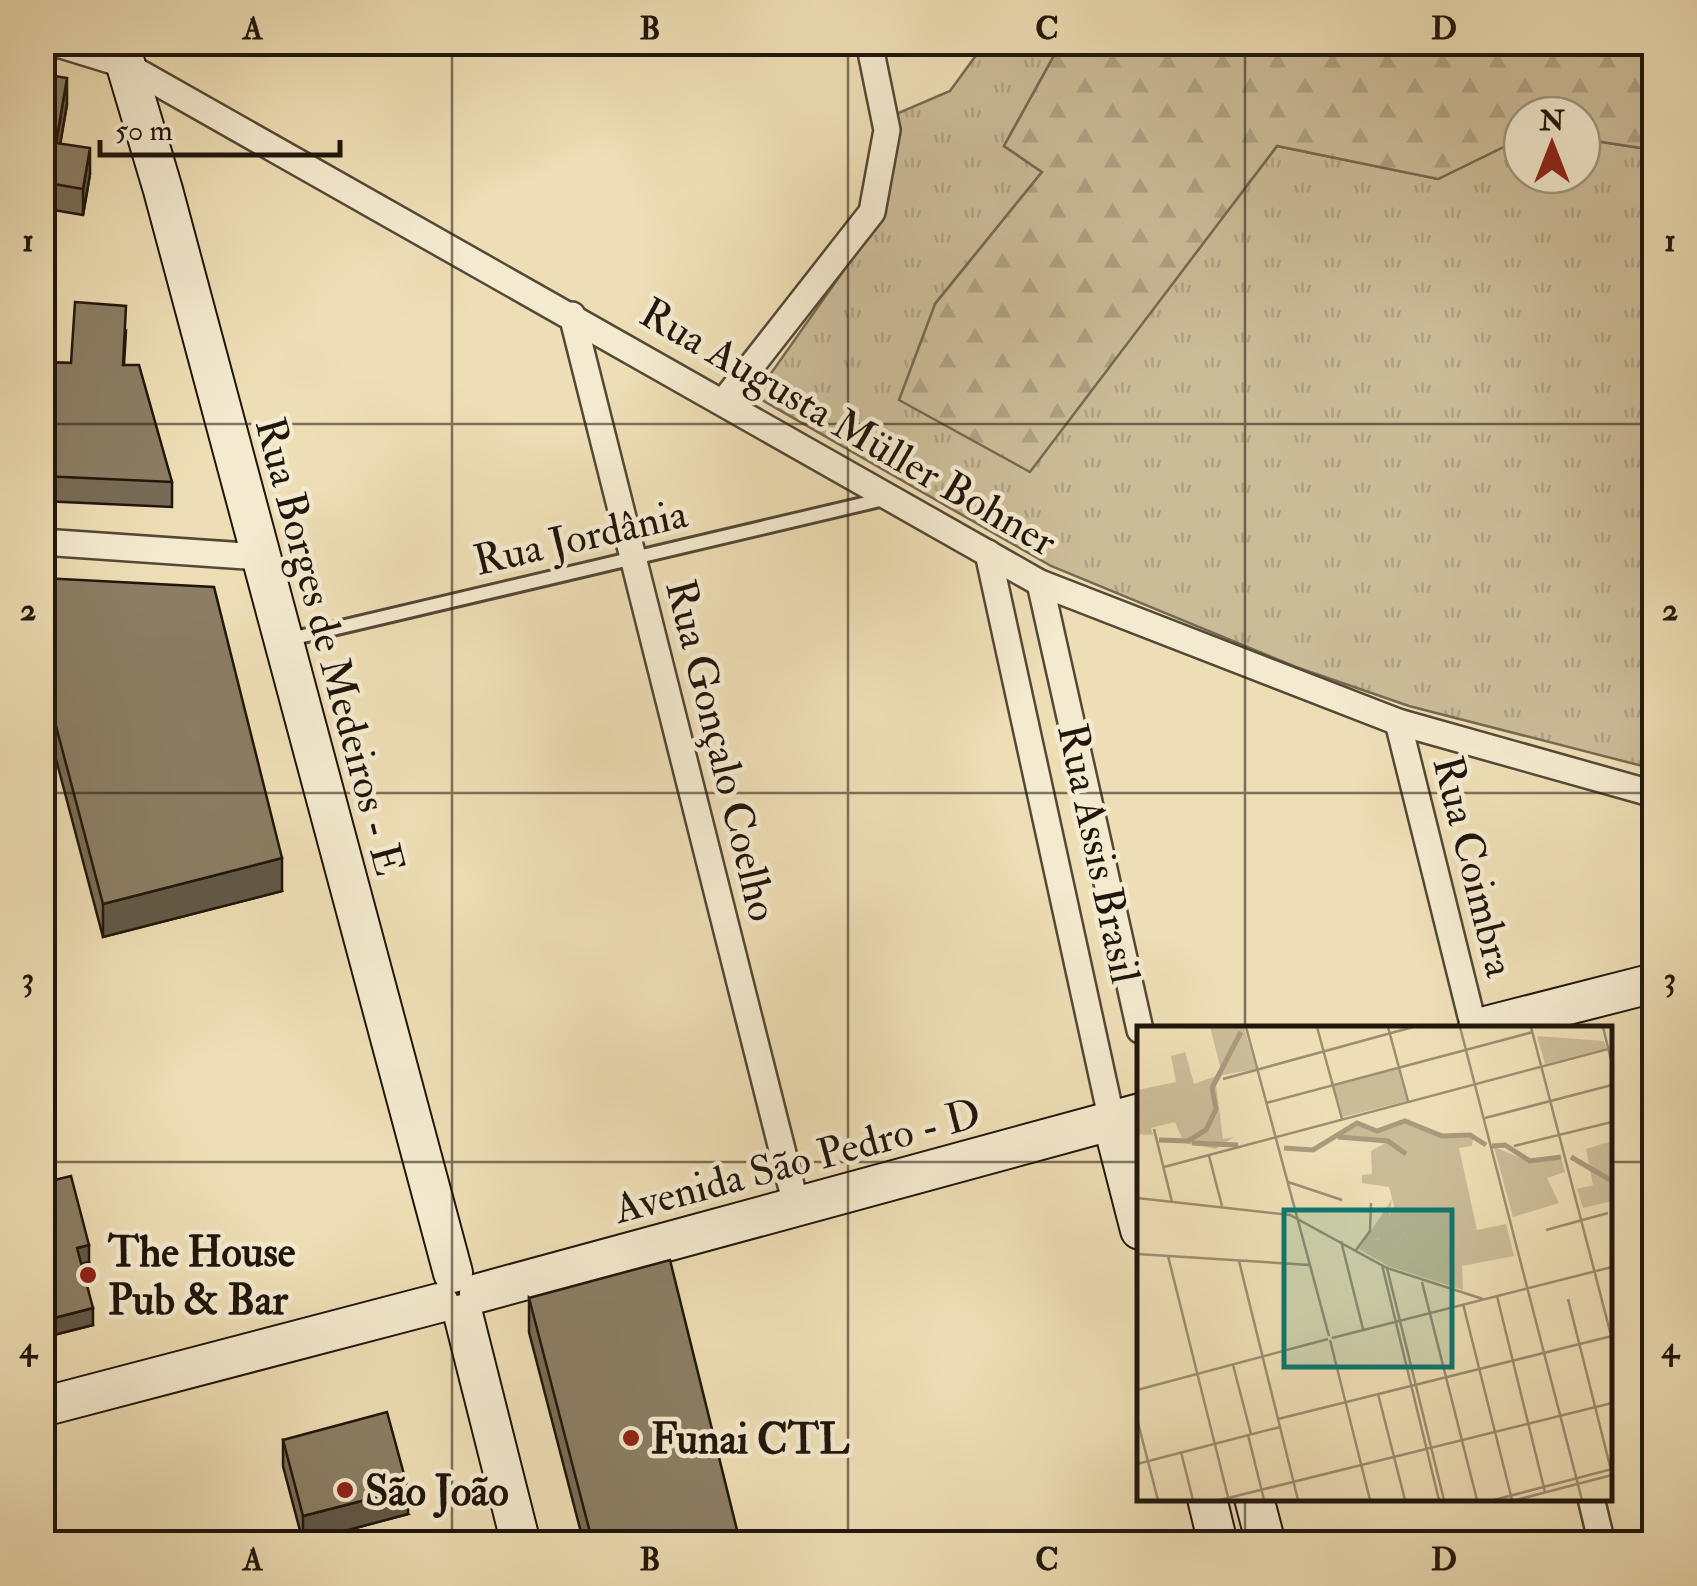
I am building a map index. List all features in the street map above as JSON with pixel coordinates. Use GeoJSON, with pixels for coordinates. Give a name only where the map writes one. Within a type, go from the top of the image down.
{"type":"FeatureCollection","features":[{"type":"Feature","properties":{"kind":"street"},"geometry":{"type":"LineString","coordinates":[[724,401],[872,212],[887,130],[869,42]]}},
{"type":"Feature","properties":{"kind":"street","name":"Rua Augusta Müller Bohner"},"geometry":{"type":"LineString","coordinates":[[42,43],[123,54],[1040,583],[1398,722],[1654,794]]}},
{"type":"Feature","properties":{"kind":"street","name":"Rua Borges de Medeiros - E"},"geometry":{"type":"LineString","coordinates":[[123,54],[459,1296],[520,1544]]}},
{"type":"Feature","properties":{"kind":"street","name":"Rua Gonçalo Coelho"},"geometry":{"type":"LineString","coordinates":[[572,315],[796,1205]]}},
{"type":"Feature","properties":{"kind":"street"},"geometry":{"type":"LineString","coordinates":[[42,542],[261,557]]}},
{"type":"Feature","properties":{"kind":"street","name":"Rua Assis Brasil"},"geometry":{"type":"LineString","coordinates":[[988,552],[1126,1117],[1137,1206]]}},
{"type":"Feature","properties":{"kind":"street","name":"Rua Assis Brasil"},"geometry":{"type":"LineString","coordinates":[[1040,583],[1139,1026]]}},
{"type":"Feature","properties":{"kind":"street","name":"Rua Coimbra"},"geometry":{"type":"LineString","coordinates":[[1398,722],[1475,1026]]}},
{"type":"Feature","properties":{"kind":"street"},"geometry":{"type":"LineString","coordinates":[[1484,1026],[1654,983]]}},
{"type":"Feature","properties":{"kind":"street","name":"Avenida São Pedro - D"},"geometry":{"type":"LineString","coordinates":[[42,1407],[459,1296],[526,1282],[1126,1117]]}},
{"type":"Feature","properties":{"kind":"street"},"geometry":{"type":"LineString","coordinates":[[1208,1501],[1218,1544]]}},
{"type":"Feature","properties":{"kind":"street"},"geometry":{"type":"LineString","coordinates":[[1255,1501],[1266,1544]]}},
{"type":"Feature","properties":{"kind":"street"},"geometry":{"type":"LineString","coordinates":[[1592,1501],[1602,1544]]}},
{"type":"Feature","properties":{"kind":"lane","name":"Rua Jordânia"},"geometry":{"type":"LineString","coordinates":[[283,640],[892,497]]}},
{"type":"Feature","properties":{"kind":"green space"},"geometry":{"type":"Polygon","coordinates":[[[985,43],[1061,43],[1004,146],[1042,172],[935,304],[1029,471],[1277,146],[1438,179],[1502,148],[1502,195],[1602,195],[1602,142],[1654,150],[1654,769],[1409,706],[1296,667],[1051,566],[755,396],[885,212],[896,114],[950,91],[985,43]]]}},
{"type":"Feature","properties":{"kind":"green space"},"geometry":{"type":"Polygon","coordinates":[[[1061,43],[1654,43],[1654,150],[1602,142],[1602,95],[1502,95],[1502,148],[1438,179],[1277,146],[1030,472],[899,400],[935,304],[1042,172],[1004,146],[1061,43]]]}},
{"type":"Feature","properties":{"kind":"building"},"geometry":{"type":"Polygon","coordinates":[[[42,74],[67,78],[56,143],[90,148],[83,189],[42,182],[42,74]]]}},
{"type":"Feature","properties":{"kind":"building"},"geometry":{"type":"Polygon","coordinates":[[[75,302],[126,306],[123,365],[139,365],[172,482],[42,476],[42,362],[71,363],[75,302]]]}},
{"type":"Feature","properties":{"kind":"building"},"geometry":{"type":"Polygon","coordinates":[[[42,578],[214,587],[282,858],[103,904],[42,673],[42,578]]]}},
{"type":"Feature","properties":{"kind":"building"},"geometry":{"type":"Polygon","coordinates":[[[71,1176],[89,1245],[77,1248],[93,1308],[50,1319],[42,1293],[42,1183],[71,1176]]]}},
{"type":"Feature","properties":{"kind":"building","name":"Funai CTL"},"geometry":{"type":"Polygon","coordinates":[[[670,1260],[739,1538],[718,1544],[593,1544],[529,1298],[670,1260]]]}},
{"type":"Feature","properties":{"kind":"building","name":"São João"},"geometry":{"type":"Polygon","coordinates":[[[387,1412],[408,1489],[303,1516],[283,1440],[387,1412]]]}},
{"type":"Feature","properties":{"kind":"place","name":"The House Pub & Bar"},"geometry":{"type":"Point","coordinates":[88,1275]}},
{"type":"Feature","properties":{"kind":"place","name":"Funai CTL"},"geometry":{"type":"Point","coordinates":[631,1438]}},
{"type":"Feature","properties":{"kind":"place","name":"São João"},"geometry":{"type":"Point","coordinates":[345,1490]}}]}
